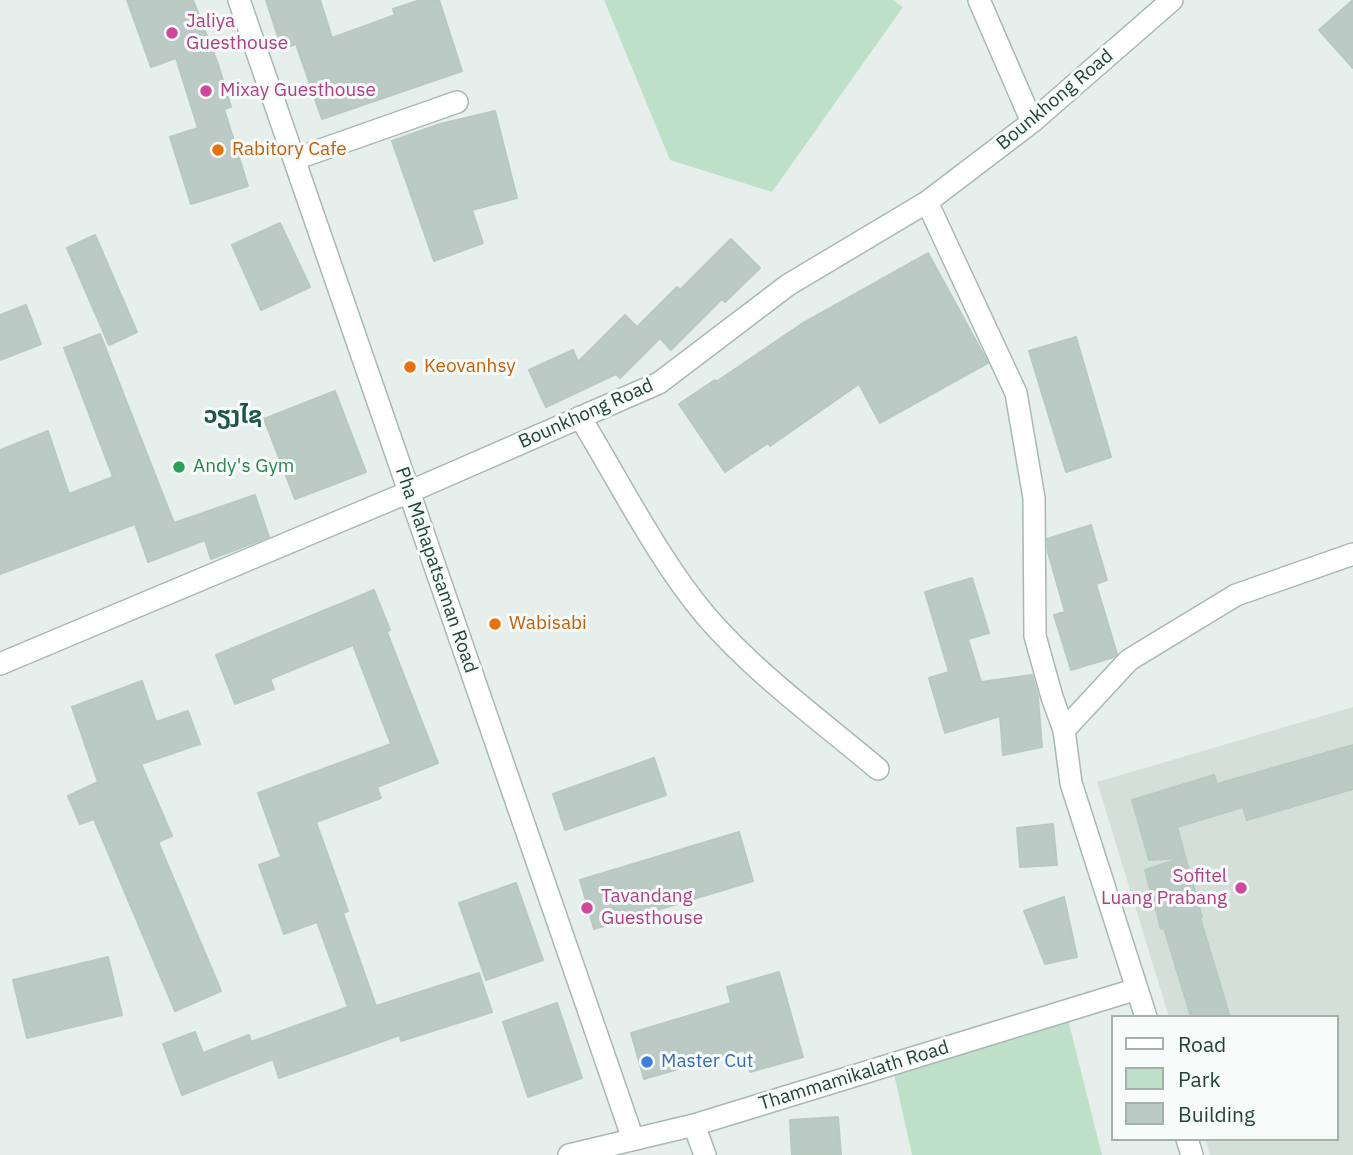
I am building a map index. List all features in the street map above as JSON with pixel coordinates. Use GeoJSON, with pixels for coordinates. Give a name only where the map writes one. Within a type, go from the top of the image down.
{"type":"FeatureCollection","features":[{"type":"Feature","properties":{"kind":"street","name":"Pha Mahapatsaman Road"},"geometry":{"type":"LineString","coordinates":[[239,0],[633,1139]]}},
{"type":"Feature","properties":{"kind":"street"},"geometry":{"type":"LineString","coordinates":[[979,0],[1032,122]]}},
{"type":"Feature","properties":{"kind":"street","name":"Bounkhong Road"},"geometry":{"type":"LineString","coordinates":[[0,664],[409,492],[659,383],[788,285],[927,202],[1032,122],[1172,0]]}},
{"type":"Feature","properties":{"kind":"street"},"geometry":{"type":"LineString","coordinates":[[295,159],[457,102]]}},
{"type":"Feature","properties":{"kind":"street"},"geometry":{"type":"LineString","coordinates":[[927,202],[1016,393],[1034,498],[1035,636],[1064,730],[1071,783],[1145,1015]]}},
{"type":"Feature","properties":{"kind":"street"},"geometry":{"type":"LineString","coordinates":[[580,417],[669,565],[705,615],[741,653],[878,769]]}},
{"type":"Feature","properties":{"kind":"street"},"geometry":{"type":"LineString","coordinates":[[1064,730],[1129,660],[1236,595],[1353,554]]}},
{"type":"Feature","properties":{"kind":"street","name":"Thammamikalath Road"},"geometry":{"type":"LineString","coordinates":[[569,1155],[694,1125],[1137,989]]}},
{"type":"Feature","properties":{"kind":"street"},"geometry":{"type":"LineString","coordinates":[[694,1125],[705,1155]]}},
{"type":"Feature","properties":{"kind":"shaded area","name":"Sofitel Luang Prabang"},"geometry":{"type":"Polygon","coordinates":[[[1353,707],[1353,1155],[1210,1155],[1206,1141],[1339,1141],[1339,1015],[1168,1015],[1097,782],[1353,707]]]}},
{"type":"Feature","properties":{"kind":"green space"},"geometry":{"type":"Polygon","coordinates":[[[604,0],[893,0],[903,7],[772,192],[670,160],[604,0]]]}},
{"type":"Feature","properties":{"kind":"green space"},"geometry":{"type":"Polygon","coordinates":[[[1066,1011],[1102,1155],[912,1155],[892,1065],[1066,1011]]]}},
{"type":"Feature","properties":{"kind":"building"},"geometry":{"type":"Polygon","coordinates":[[[127,0],[193,0],[218,64],[231,107],[224,109],[248,186],[191,204],[170,137],[198,128],[176,58],[151,67],[127,0]]]}},
{"type":"Feature","properties":{"kind":"building"},"geometry":{"type":"Polygon","coordinates":[[[266,0],[320,0],[332,38],[395,15],[393,9],[420,0],[439,0],[462,71],[322,119],[296,44],[282,49],[266,0]]]}},
{"type":"Feature","properties":{"kind":"building"},"geometry":{"type":"Polygon","coordinates":[[[1353,0],[1353,68],[1319,30],[1353,0]]]}},
{"type":"Feature","properties":{"kind":"building"},"geometry":{"type":"Polygon","coordinates":[[[495,111],[517,198],[472,210],[483,243],[434,261],[392,141],[440,124],[495,111]]]}},
{"type":"Feature","properties":{"kind":"building"},"geometry":{"type":"Polygon","coordinates":[[[280,223],[310,287],[261,310],[232,245],[280,223]]]}},
{"type":"Feature","properties":{"kind":"building"},"geometry":{"type":"Polygon","coordinates":[[[95,235],[137,332],[109,345],[67,248],[95,235]]]}},
{"type":"Feature","properties":{"kind":"building"},"geometry":{"type":"Polygon","coordinates":[[[731,239],[760,268],[725,302],[722,299],[671,350],[660,338],[620,378],[616,374],[546,407],[529,370],[573,350],[578,362],[625,315],[637,327],[677,287],[680,290],[731,239]]]}},
{"type":"Feature","properties":{"kind":"building"},"geometry":{"type":"Polygon","coordinates":[[[928,253],[988,363],[880,423],[859,384],[770,446],[768,443],[725,472],[679,404],[803,323],[928,253]]]}},
{"type":"Feature","properties":{"kind":"building"},"geometry":{"type":"Polygon","coordinates":[[[26,305],[41,344],[0,360],[0,315],[26,305]]]}},
{"type":"Feature","properties":{"kind":"building"},"geometry":{"type":"Polygon","coordinates":[[[100,334],[174,523],[255,495],[269,537],[211,559],[205,540],[148,562],[135,524],[0,574],[0,450],[48,431],[69,494],[113,477],[64,348],[100,334]]]}},
{"type":"Feature","properties":{"kind":"building"},"geometry":{"type":"Polygon","coordinates":[[[1076,337],[1111,457],[1066,472],[1029,351],[1076,337]]]}},
{"type":"Feature","properties":{"kind":"building"},"geometry":{"type":"Polygon","coordinates":[[[335,391],[366,472],[295,499],[264,419],[335,391]]]}},
{"type":"Feature","properties":{"kind":"building"},"geometry":{"type":"Polygon","coordinates":[[[1091,525],[1107,580],[1096,584],[1117,654],[1071,670],[1054,615],[1065,612],[1048,552],[1047,539],[1091,525]]]}},
{"type":"Feature","properties":{"kind":"building"},"geometry":{"type":"Polygon","coordinates":[[[972,578],[989,633],[968,639],[981,682],[1032,675],[1038,697],[1042,747],[1003,755],[1000,716],[945,733],[929,678],[949,672],[925,592],[972,578]]]}},
{"type":"Feature","properties":{"kind":"building"},"geometry":{"type":"Polygon","coordinates":[[[374,590],[390,630],[387,632],[438,763],[377,787],[381,798],[316,822],[348,911],[343,913],[376,1006],[479,973],[492,1012],[401,1041],[400,1035],[279,1078],[273,1059],[182,1095],[163,1044],[195,1032],[203,1053],[249,1035],[251,1042],[348,1007],[317,922],[284,934],[259,865],[281,857],[258,793],[391,744],[353,645],[270,679],[274,689],[235,704],[216,655],[374,590]]]}},
{"type":"Feature","properties":{"kind":"building"},"geometry":{"type":"Polygon","coordinates":[[[142,681],[156,722],[188,711],[200,744],[141,764],[172,836],[158,842],[221,991],[175,1011],[94,819],[80,824],[68,796],[98,782],[72,707],[142,681]]]}},
{"type":"Feature","properties":{"kind":"building"},"geometry":{"type":"Polygon","coordinates":[[[1353,745],[1353,789],[1247,820],[1243,807],[1177,827],[1202,917],[1200,918],[1229,1015],[1190,1015],[1164,928],[1161,929],[1145,870],[1182,858],[1149,860],[1132,800],[1214,775],[1217,784],[1353,745]]]}},
{"type":"Feature","properties":{"kind":"building"},"geometry":{"type":"Polygon","coordinates":[[[654,758],[666,795],[565,830],[553,794],[654,758]]]}},
{"type":"Feature","properties":{"kind":"building"},"geometry":{"type":"Polygon","coordinates":[[[1053,824],[1057,865],[1020,867],[1017,828],[1053,824]]]}},
{"type":"Feature","properties":{"kind":"building"},"geometry":{"type":"Polygon","coordinates":[[[739,832],[753,881],[594,929],[580,880],[739,832]]]}},
{"type":"Feature","properties":{"kind":"building"},"geometry":{"type":"Polygon","coordinates":[[[516,883],[543,960],[486,980],[459,903],[516,883]]]}},
{"type":"Feature","properties":{"kind":"building"},"geometry":{"type":"Polygon","coordinates":[[[1064,897],[1077,957],[1045,964],[1024,911],[1064,897]]]}},
{"type":"Feature","properties":{"kind":"building"},"geometry":{"type":"Polygon","coordinates":[[[108,957],[122,1015],[27,1038],[13,980],[108,957]]]}},
{"type":"Feature","properties":{"kind":"building"},"geometry":{"type":"Polygon","coordinates":[[[779,972],[803,1057],[750,1072],[744,1050],[644,1079],[631,1033],[731,1003],[727,987],[779,972]]]}},
{"type":"Feature","properties":{"kind":"building"},"geometry":{"type":"Polygon","coordinates":[[[557,1003],[582,1078],[528,1097],[503,1022],[557,1003]]]}},
{"type":"Feature","properties":{"kind":"building"},"geometry":{"type":"Polygon","coordinates":[[[838,1117],[841,1155],[792,1155],[790,1120],[838,1117]]]}},
{"type":"Feature","properties":{"kind":"place","name":"Jaliya Guesthouse"},"geometry":{"type":"Point","coordinates":[172,33]}},
{"type":"Feature","properties":{"kind":"place","name":"Mixay Guesthouse"},"geometry":{"type":"Point","coordinates":[206,91]}},
{"type":"Feature","properties":{"kind":"place","name":"Rabitory Cafe"},"geometry":{"type":"Point","coordinates":[218,150]}},
{"type":"Feature","properties":{"kind":"place","name":"Keovanhsy"},"geometry":{"type":"Point","coordinates":[410,367]}},
{"type":"Feature","properties":{"kind":"place","name":"Andy's Gym"},"geometry":{"type":"Point","coordinates":[179,467]}},
{"type":"Feature","properties":{"kind":"place","name":"Wabisabi"},"geometry":{"type":"Point","coordinates":[495,624]}},
{"type":"Feature","properties":{"kind":"place","name":"Sofitel Luang Prabang"},"geometry":{"type":"Point","coordinates":[1241,888]}},
{"type":"Feature","properties":{"kind":"place","name":"Tavandang Guesthouse"},"geometry":{"type":"Point","coordinates":[587,908]}},
{"type":"Feature","properties":{"kind":"place","name":"Master Cut"},"geometry":{"type":"Point","coordinates":[647,1062]}},
{"type":"Feature","properties":{"kind":"district","name":"ວຽງໄຊ"},"geometry":{"type":"Point","coordinates":[233,416]}}]}
